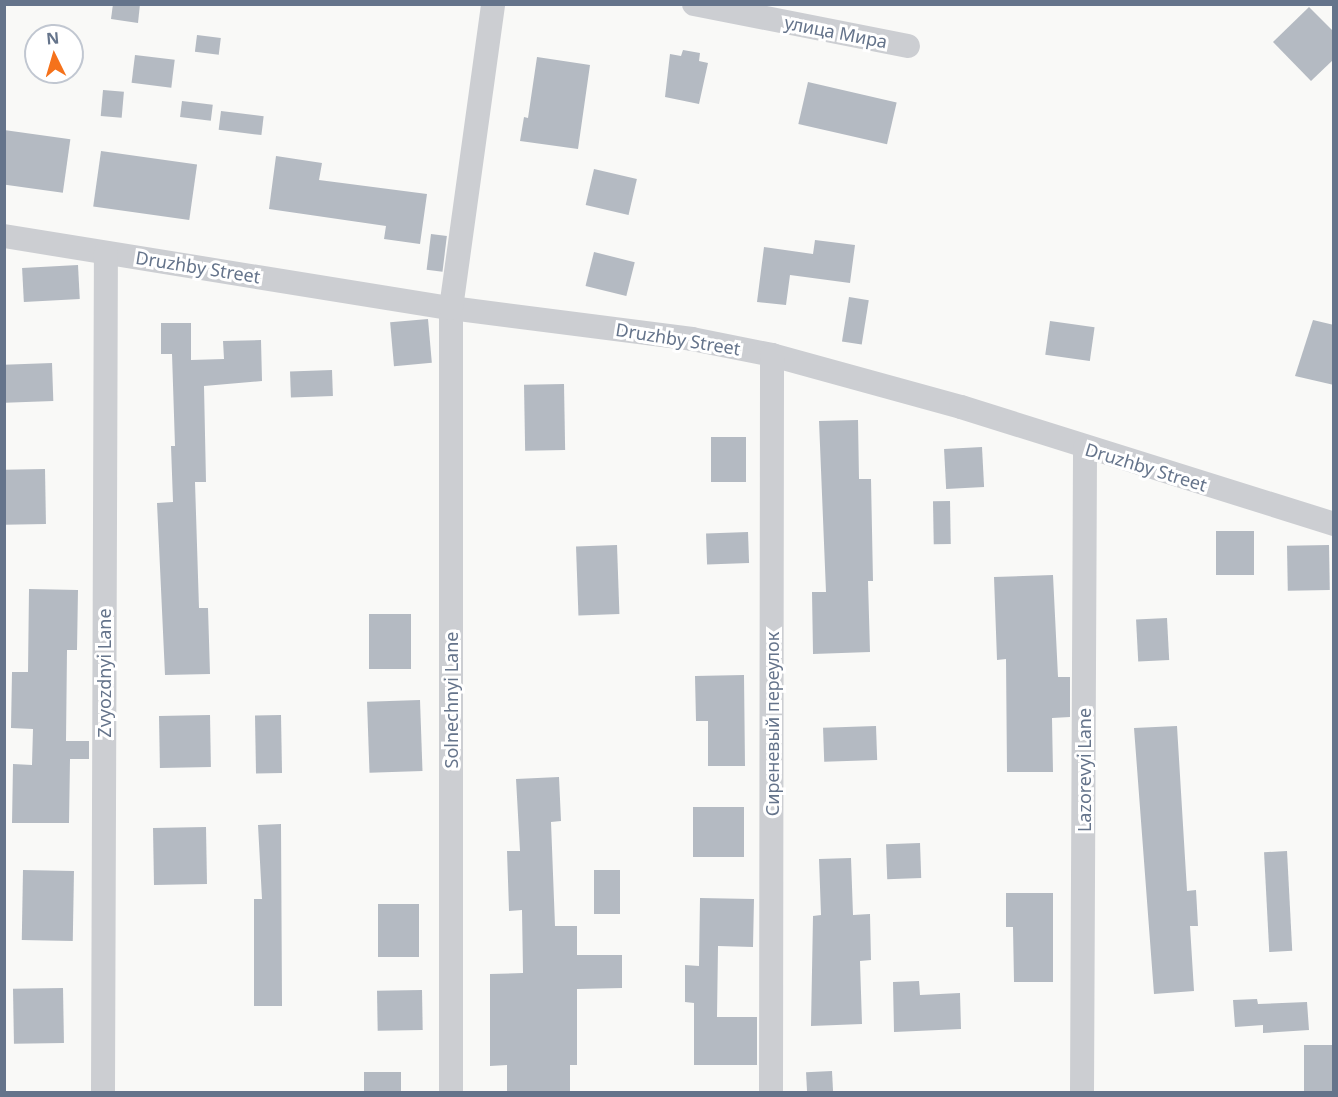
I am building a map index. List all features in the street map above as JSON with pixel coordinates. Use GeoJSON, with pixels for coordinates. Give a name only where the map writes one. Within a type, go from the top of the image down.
{"type":"FeatureCollection","features":[{"type":"Feature","properties":{"kind":"street","name":"Solnechnyi Lane"},"geometry":{"type":"LineString","coordinates":[[451,1092],[451,308],[493,4]]}},
{"type":"Feature","properties":{"kind":"street","name":"улица Мира"},"geometry":{"type":"LineString","coordinates":[[694,4],[908,46]]}},
{"type":"Feature","properties":{"kind":"street","name":"Druzhby Street"},"geometry":{"type":"LineString","coordinates":[[4,236],[451,308],[692,339],[772,355],[961,407],[1085,448],[1334,524]]}},
{"type":"Feature","properties":{"kind":"street","name":"Zvyozdnyi Lane"},"geometry":{"type":"LineString","coordinates":[[103,1092],[106,253]]}},
{"type":"Feature","properties":{"kind":"street","name":"Сиреневый переулок"},"geometry":{"type":"LineString","coordinates":[[771,1092],[772,355]]}},
{"type":"Feature","properties":{"kind":"street","name":"Lazorevyi Lane"},"geometry":{"type":"LineString","coordinates":[[1082,1092],[1085,448]]}},
{"type":"Feature","properties":{"kind":"building"},"geometry":{"type":"Polygon","coordinates":[[[113,4],[140,4],[138,23],[111,19],[113,4]]]}},
{"type":"Feature","properties":{"kind":"building"},"geometry":{"type":"Polygon","coordinates":[[[1309,7],[1334,32],[1334,59],[1311,81],[1273,42],[1309,7]]]}},
{"type":"Feature","properties":{"kind":"building"},"geometry":{"type":"Polygon","coordinates":[[[197,35],[221,38],[219,55],[195,52],[197,35]]]}},
{"type":"Feature","properties":{"kind":"building"},"geometry":{"type":"Polygon","coordinates":[[[683,50],[700,53],[699,61],[708,63],[699,104],[665,97],[670,54],[681,56],[683,50]]]}},
{"type":"Feature","properties":{"kind":"building"},"geometry":{"type":"Polygon","coordinates":[[[135,55],[175,60],[171,88],[132,83],[135,55]]]}},
{"type":"Feature","properties":{"kind":"building"},"geometry":{"type":"Polygon","coordinates":[[[537,57],[590,65],[578,149],[520,141],[524,117],[528,118],[537,57]]]}},
{"type":"Feature","properties":{"kind":"building"},"geometry":{"type":"Polygon","coordinates":[[[808,82],[897,102],[887,144],[798,124],[808,82]]]}},
{"type":"Feature","properties":{"kind":"building"},"geometry":{"type":"Polygon","coordinates":[[[103,90],[124,92],[122,118],[101,116],[103,90]]]}},
{"type":"Feature","properties":{"kind":"building"},"geometry":{"type":"Polygon","coordinates":[[[182,101],[213,105],[211,121],[180,117],[182,101]]]}},
{"type":"Feature","properties":{"kind":"building"},"geometry":{"type":"Polygon","coordinates":[[[221,111],[264,116],[261,135],[219,130],[221,111]]]}},
{"type":"Feature","properties":{"kind":"building"},"geometry":{"type":"Polygon","coordinates":[[[4,130],[70,139],[63,193],[4,185],[4,130]]]}},
{"type":"Feature","properties":{"kind":"building"},"geometry":{"type":"Polygon","coordinates":[[[101,151],[197,164],[189,220],[93,206],[101,151]]]}},
{"type":"Feature","properties":{"kind":"building"},"geometry":{"type":"Polygon","coordinates":[[[276,156],[322,163],[319,180],[427,194],[420,244],[384,239],[386,226],[269,209],[276,156]]]}},
{"type":"Feature","properties":{"kind":"building"},"geometry":{"type":"Polygon","coordinates":[[[594,169],[637,179],[629,215],[586,205],[594,169]]]}},
{"type":"Feature","properties":{"kind":"building"},"geometry":{"type":"Polygon","coordinates":[[[431,234],[447,236],[442,272],[427,270],[431,234]]]}},
{"type":"Feature","properties":{"kind":"building"},"geometry":{"type":"Polygon","coordinates":[[[815,240],[855,245],[850,283],[790,275],[786,305],[757,302],[764,247],[813,254],[815,240]]]}},
{"type":"Feature","properties":{"kind":"building"},"geometry":{"type":"Polygon","coordinates":[[[594,252],[635,262],[626,296],[586,286],[594,252]]]}},
{"type":"Feature","properties":{"kind":"building"},"geometry":{"type":"Polygon","coordinates":[[[78,265],[80,299],[24,302],[22,268],[78,265]]]}},
{"type":"Feature","properties":{"kind":"building"},"geometry":{"type":"Polygon","coordinates":[[[849,297],[869,300],[862,345],[842,341],[849,297]]]}},
{"type":"Feature","properties":{"kind":"building"},"geometry":{"type":"Polygon","coordinates":[[[428,319],[432,363],[394,366],[390,322],[428,319]]]}},
{"type":"Feature","properties":{"kind":"building"},"geometry":{"type":"Polygon","coordinates":[[[1313,320],[1334,325],[1334,385],[1295,376],[1313,320]]]}},
{"type":"Feature","properties":{"kind":"building"},"geometry":{"type":"Polygon","coordinates":[[[1050,321],[1095,327],[1090,361],[1045,355],[1050,321]]]}},
{"type":"Feature","properties":{"kind":"building"},"geometry":{"type":"Polygon","coordinates":[[[161,323],[191,323],[191,360],[224,359],[223,341],[261,340],[262,381],[204,386],[206,482],[195,482],[199,608],[208,608],[210,674],[165,675],[157,503],[173,502],[171,446],[175,446],[172,354],[161,354],[161,323]]]}},
{"type":"Feature","properties":{"kind":"building"},"geometry":{"type":"Polygon","coordinates":[[[52,363],[53,401],[5,403],[4,365],[52,363]]]}},
{"type":"Feature","properties":{"kind":"building"},"geometry":{"type":"Polygon","coordinates":[[[332,370],[333,396],[291,397],[290,371],[332,370]]]}},
{"type":"Feature","properties":{"kind":"building"},"geometry":{"type":"Polygon","coordinates":[[[564,384],[565,450],[525,451],[524,385],[564,384]]]}},
{"type":"Feature","properties":{"kind":"building"},"geometry":{"type":"Polygon","coordinates":[[[858,420],[859,479],[871,479],[873,581],[868,581],[870,652],[813,654],[812,592],[826,592],[819,421],[858,420]]]}},
{"type":"Feature","properties":{"kind":"building"},"geometry":{"type":"Polygon","coordinates":[[[711,437],[746,437],[746,482],[711,482],[711,437]]]}},
{"type":"Feature","properties":{"kind":"building"},"geometry":{"type":"Polygon","coordinates":[[[982,447],[984,487],[946,489],[944,449],[982,447]]]}},
{"type":"Feature","properties":{"kind":"building"},"geometry":{"type":"Polygon","coordinates":[[[45,469],[46,524],[5,525],[4,470],[45,469]]]}},
{"type":"Feature","properties":{"kind":"building"},"geometry":{"type":"Polygon","coordinates":[[[933,501],[950,501],[951,544],[934,544],[933,501]]]}},
{"type":"Feature","properties":{"kind":"building"},"geometry":{"type":"Polygon","coordinates":[[[1216,531],[1254,531],[1254,575],[1216,575],[1216,531]]]}},
{"type":"Feature","properties":{"kind":"building"},"geometry":{"type":"Polygon","coordinates":[[[748,532],[749,563],[707,564],[706,533],[748,532]]]}},
{"type":"Feature","properties":{"kind":"building"},"geometry":{"type":"Polygon","coordinates":[[[617,545],[619,614],[578,615],[576,546],[617,545]]]}},
{"type":"Feature","properties":{"kind":"building"},"geometry":{"type":"Polygon","coordinates":[[[1329,545],[1330,590],[1288,591],[1287,546],[1329,545]]]}},
{"type":"Feature","properties":{"kind":"building"},"geometry":{"type":"Polygon","coordinates":[[[1053,575],[1058,677],[1070,677],[1070,717],[1052,718],[1053,772],[1007,772],[1006,659],[997,660],[994,577],[1053,575]]]}},
{"type":"Feature","properties":{"kind":"building"},"geometry":{"type":"Polygon","coordinates":[[[29,589],[78,590],[77,650],[67,650],[66,741],[89,741],[89,759],[70,759],[69,823],[12,823],[13,764],[32,765],[33,729],[11,728],[12,672],[28,672],[29,589]]]}},
{"type":"Feature","properties":{"kind":"building"},"geometry":{"type":"Polygon","coordinates":[[[369,614],[411,614],[411,669],[369,669],[369,614]]]}},
{"type":"Feature","properties":{"kind":"building"},"geometry":{"type":"Polygon","coordinates":[[[1167,618],[1169,660],[1138,662],[1136,620],[1167,618]]]}},
{"type":"Feature","properties":{"kind":"building"},"geometry":{"type":"Polygon","coordinates":[[[744,675],[745,766],[708,766],[708,721],[696,721],[695,676],[744,675]]]}},
{"type":"Feature","properties":{"kind":"building"},"geometry":{"type":"Polygon","coordinates":[[[420,700],[422,771],[370,773],[367,702],[420,700]]]}},
{"type":"Feature","properties":{"kind":"building"},"geometry":{"type":"Polygon","coordinates":[[[210,715],[211,767],[160,768],[159,716],[210,715]]]}},
{"type":"Feature","properties":{"kind":"building"},"geometry":{"type":"Polygon","coordinates":[[[255,715],[281,715],[282,773],[256,773],[255,715]]]}},
{"type":"Feature","properties":{"kind":"building"},"geometry":{"type":"Polygon","coordinates":[[[876,726],[877,760],[824,762],[823,728],[876,726]]]}},
{"type":"Feature","properties":{"kind":"building"},"geometry":{"type":"Polygon","coordinates":[[[1177,726],[1187,891],[1196,890],[1198,926],[1190,926],[1194,991],[1154,994],[1134,728],[1177,726]]]}},
{"type":"Feature","properties":{"kind":"building"},"geometry":{"type":"Polygon","coordinates":[[[559,777],[561,821],[551,822],[555,926],[577,926],[577,955],[622,955],[622,988],[577,989],[577,1065],[570,1065],[570,1092],[507,1092],[507,1065],[490,1066],[490,974],[523,973],[522,910],[509,911],[507,851],[520,851],[516,779],[559,777]]]}},
{"type":"Feature","properties":{"kind":"building"},"geometry":{"type":"Polygon","coordinates":[[[693,807],[744,807],[744,857],[693,857],[693,807]]]}},
{"type":"Feature","properties":{"kind":"building"},"geometry":{"type":"Polygon","coordinates":[[[281,824],[282,1006],[254,1006],[254,899],[262,899],[258,825],[281,824]]]}},
{"type":"Feature","properties":{"kind":"building"},"geometry":{"type":"Polygon","coordinates":[[[206,827],[207,884],[154,885],[153,828],[206,827]]]}},
{"type":"Feature","properties":{"kind":"building"},"geometry":{"type":"Polygon","coordinates":[[[920,843],[921,878],[887,879],[886,844],[920,843]]]}},
{"type":"Feature","properties":{"kind":"building"},"geometry":{"type":"Polygon","coordinates":[[[1287,851],[1292,951],[1269,952],[1264,852],[1287,851]]]}},
{"type":"Feature","properties":{"kind":"building"},"geometry":{"type":"Polygon","coordinates":[[[851,858],[853,915],[870,914],[871,960],[860,961],[862,1024],[811,1026],[813,916],[821,915],[819,859],[851,858]]]}},
{"type":"Feature","properties":{"kind":"building"},"geometry":{"type":"Polygon","coordinates":[[[23,870],[74,871],[73,941],[22,940],[23,870]]]}},
{"type":"Feature","properties":{"kind":"building"},"geometry":{"type":"Polygon","coordinates":[[[594,870],[620,870],[620,914],[594,914],[594,870]]]}},
{"type":"Feature","properties":{"kind":"building"},"geometry":{"type":"Polygon","coordinates":[[[1006,893],[1053,893],[1053,982],[1014,982],[1013,927],[1006,927],[1006,893]]]}},
{"type":"Feature","properties":{"kind":"building"},"geometry":{"type":"Polygon","coordinates":[[[700,898],[754,899],[753,947],[718,946],[717,1017],[757,1017],[757,1065],[694,1065],[694,1003],[685,1002],[685,965],[699,966],[700,898]]]}},
{"type":"Feature","properties":{"kind":"building"},"geometry":{"type":"Polygon","coordinates":[[[378,904],[419,904],[419,957],[378,957],[378,904]]]}},
{"type":"Feature","properties":{"kind":"building"},"geometry":{"type":"Polygon","coordinates":[[[919,981],[920,995],[960,993],[961,1029],[894,1032],[893,982],[919,981]]]}},
{"type":"Feature","properties":{"kind":"building"},"geometry":{"type":"Polygon","coordinates":[[[63,988],[64,1043],[14,1044],[13,989],[63,988]]]}},
{"type":"Feature","properties":{"kind":"building"},"geometry":{"type":"Polygon","coordinates":[[[422,990],[423,1030],[378,1031],[377,991],[422,990]]]}},
{"type":"Feature","properties":{"kind":"building"},"geometry":{"type":"Polygon","coordinates":[[[1257,999],[1258,1004],[1307,1002],[1309,1030],[1263,1033],[1263,1025],[1235,1027],[1233,1000],[1257,999]]]}},
{"type":"Feature","properties":{"kind":"building"},"geometry":{"type":"Polygon","coordinates":[[[1304,1045],[1334,1045],[1334,1092],[1304,1092],[1304,1045]]]}},
{"type":"Feature","properties":{"kind":"building"},"geometry":{"type":"Polygon","coordinates":[[[832,1071],[833,1092],[807,1092],[806,1072],[832,1071]]]}},
{"type":"Feature","properties":{"kind":"building"},"geometry":{"type":"Polygon","coordinates":[[[364,1072],[401,1072],[401,1092],[364,1092],[364,1072]]]}}]}
